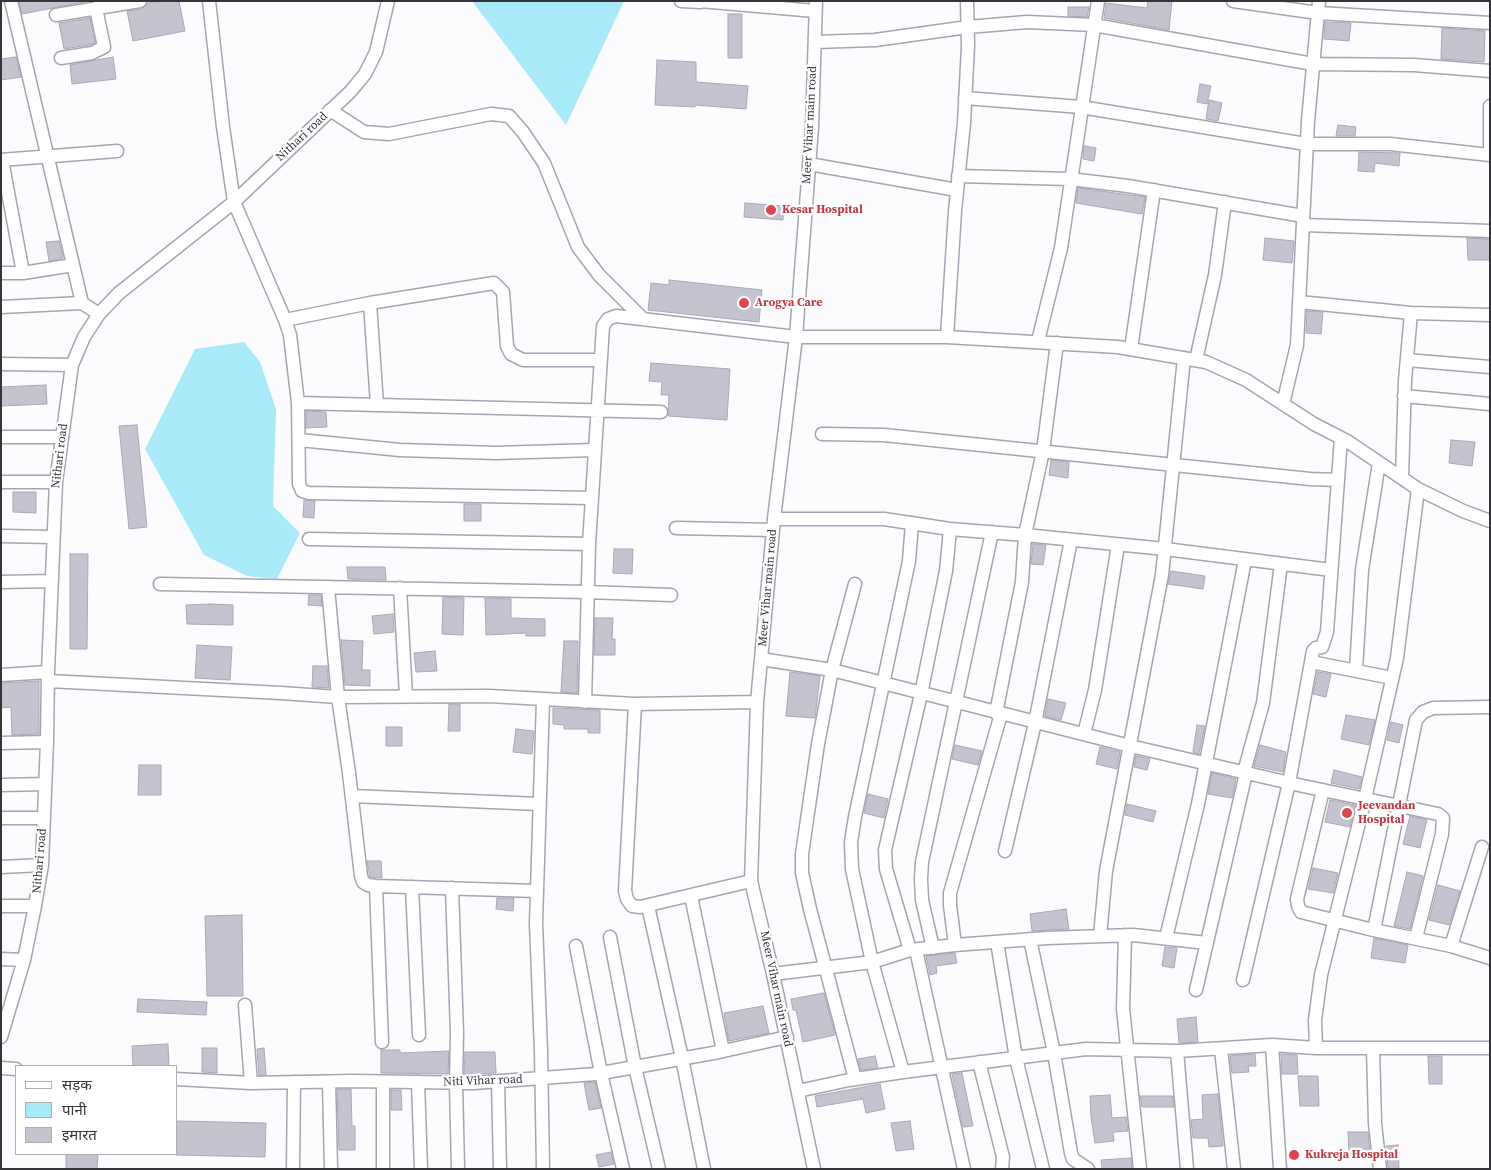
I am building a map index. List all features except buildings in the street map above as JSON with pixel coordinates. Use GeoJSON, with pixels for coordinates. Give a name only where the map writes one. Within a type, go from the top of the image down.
{"type":"FeatureCollection","features":[{"type":"Feature","properties":{"kind":"street"},"geometry":{"type":"LineString","coordinates":[[11,1],[82,303]]}},
{"type":"Feature","properties":{"kind":"street"},"geometry":{"type":"LineString","coordinates":[[56,15],[140,1]]}},
{"type":"Feature","properties":{"kind":"street"},"geometry":{"type":"LineString","coordinates":[[209,1],[225,146],[234,202],[285,320],[293,350],[298,403],[299,484],[302,491],[309,493],[591,498]]}},
{"type":"Feature","properties":{"kind":"street","name":"Nithari road"},"geometry":{"type":"LineString","coordinates":[[2,1032],[24,960],[42,865],[48,742],[48,676],[56,482],[72,365],[84,337],[99,314],[119,293],[234,202],[365,74],[376,52],[388,1]]}},
{"type":"Feature","properties":{"kind":"street"},"geometry":{"type":"LineString","coordinates":[[680,1],[816,6]]}},
{"type":"Feature","properties":{"kind":"street"},"geometry":{"type":"LineString","coordinates":[[947,337],[965,98],[968,46],[967,1]]}},
{"type":"Feature","properties":{"kind":"street"},"geometry":{"type":"LineString","coordinates":[[1038,341],[1061,248],[1098,1]]}},
{"type":"Feature","properties":{"kind":"street"},"geometry":{"type":"LineString","coordinates":[[1233,1],[1490,23]]}},
{"type":"Feature","properties":{"kind":"street","name":"Meer Vihar main road"},"geometry":{"type":"LineString","coordinates":[[814,1169],[787,1037],[751,881],[757,702],[774,525],[796,337],[809,164],[816,6]]}},
{"type":"Feature","properties":{"kind":"street"},"geometry":{"type":"LineString","coordinates":[[1283,404],[1297,345],[1306,144],[1319,7]]}},
{"type":"Feature","properties":{"kind":"street"},"geometry":{"type":"LineString","coordinates":[[61,58],[92,53],[104,47],[96,8]]}},
{"type":"Feature","properties":{"kind":"street"},"geometry":{"type":"LineString","coordinates":[[815,42],[875,40],[968,27],[1026,22],[1094,26],[1313,64],[1414,65],[1490,71]]}},
{"type":"Feature","properties":{"kind":"street"},"geometry":{"type":"LineString","coordinates":[[965,98],[1081,107],[1306,144],[1390,144],[1490,155],[1490,106]]}},
{"type":"Feature","properties":{"kind":"street"},"geometry":{"type":"LineString","coordinates":[[330,110],[364,132],[388,134],[491,114],[509,116],[523,132],[544,163],[578,247],[599,275],[643,319]]}},
{"type":"Feature","properties":{"kind":"street"},"geometry":{"type":"LineString","coordinates":[[24,273],[2,160],[117,151]]}},
{"type":"Feature","properties":{"kind":"street"},"geometry":{"type":"LineString","coordinates":[[809,164],[957,190]]}},
{"type":"Feature","properties":{"kind":"street"},"geometry":{"type":"LineString","coordinates":[[958,176],[1070,179],[1225,202],[1303,220],[1490,231]]}},
{"type":"Feature","properties":{"kind":"street"},"geometry":{"type":"LineString","coordinates":[[1131,350],[1154,190]]}},
{"type":"Feature","properties":{"kind":"street"},"geometry":{"type":"LineString","coordinates":[[1100,936],[1106,871],[1162,575],[1173,465],[1190,359],[1215,275],[1225,202]]}},
{"type":"Feature","properties":{"kind":"street"},"geometry":{"type":"LineString","coordinates":[[1,272],[24,273],[73,265]]}},
{"type":"Feature","properties":{"kind":"street"},"geometry":{"type":"LineString","coordinates":[[285,320],[370,303],[494,283],[503,292],[507,346],[512,354],[523,360],[601,360]]}},
{"type":"Feature","properties":{"kind":"street"},"geometry":{"type":"LineString","coordinates":[[1299,302],[1411,313],[1490,315]]}},
{"type":"Feature","properties":{"kind":"street"},"geometry":{"type":"LineString","coordinates":[[1,307],[82,303],[99,314]]}},
{"type":"Feature","properties":{"kind":"street"},"geometry":{"type":"LineString","coordinates":[[370,303],[377,405]]}},
{"type":"Feature","properties":{"kind":"street"},"geometry":{"type":"LineString","coordinates":[[1402,478],[1404,396],[1411,313]]}},
{"type":"Feature","properties":{"kind":"street"},"geometry":{"type":"LineString","coordinates":[[585,702],[591,498],[602,326],[608,319],[616,316],[796,337],[947,337],[1118,347],[1206,362],[1246,380],[1314,424],[1341,438],[1418,489],[1463,511],[1490,521]]}},
{"type":"Feature","properties":{"kind":"street"},"geometry":{"type":"LineString","coordinates":[[955,945],[950,893],[998,713],[1022,582],[1025,535],[1043,451],[1057,343]]}},
{"type":"Feature","properties":{"kind":"street"},"geometry":{"type":"LineString","coordinates":[[1407,360],[1490,367]]}},
{"type":"Feature","properties":{"kind":"street"},"geometry":{"type":"LineString","coordinates":[[1,364],[72,365]]}},
{"type":"Feature","properties":{"kind":"street"},"geometry":{"type":"LineString","coordinates":[[1404,396],[1490,404]]}},
{"type":"Feature","properties":{"kind":"street"},"geometry":{"type":"LineString","coordinates":[[298,403],[661,412]]}},
{"type":"Feature","properties":{"kind":"street"},"geometry":{"type":"LineString","coordinates":[[822,434],[884,435],[1310,479],[1338,480]]}},
{"type":"Feature","properties":{"kind":"street"},"geometry":{"type":"LineString","coordinates":[[1,437],[62,438]]}},
{"type":"Feature","properties":{"kind":"street"},"geometry":{"type":"LineString","coordinates":[[1243,980],[1289,783],[1313,651],[1322,647],[1326,640],[1341,438]]}},
{"type":"Feature","properties":{"kind":"street"},"geometry":{"type":"LineString","coordinates":[[299,440],[419,450],[496,453],[594,450]]}},
{"type":"Feature","properties":{"kind":"street"},"geometry":{"type":"LineString","coordinates":[[1356,670],[1362,570],[1379,463]]}},
{"type":"Feature","properties":{"kind":"street"},"geometry":{"type":"LineString","coordinates":[[1,482],[56,482]]}},
{"type":"Feature","properties":{"kind":"street"},"geometry":{"type":"LineString","coordinates":[[1316,1048],[1315,1020],[1320,975],[1365,799],[1392,678],[1400,637],[1418,489]]}},
{"type":"Feature","properties":{"kind":"street"},"geometry":{"type":"LineString","coordinates":[[676,528],[884,519],[950,529],[1165,549],[1331,570]]}},
{"type":"Feature","properties":{"kind":"street"},"geometry":{"type":"LineString","coordinates":[[903,1072],[872,962],[852,868],[851,842],[854,817],[909,561],[912,523]]}},
{"type":"Feature","properties":{"kind":"street"},"geometry":{"type":"LineString","coordinates":[[950,529],[946,571],[885,850],[886,868],[913,950],[942,1067],[964,1169]]}},
{"type":"Feature","properties":{"kind":"street"},"geometry":{"type":"LineString","coordinates":[[933,948],[922,900],[922,862],[992,532]]}},
{"type":"Feature","properties":{"kind":"street"},"geometry":{"type":"LineString","coordinates":[[1,536],[53,537]]}},
{"type":"Feature","properties":{"kind":"street"},"geometry":{"type":"LineString","coordinates":[[309,540],[589,544]]}},
{"type":"Feature","properties":{"kind":"street"},"geometry":{"type":"LineString","coordinates":[[1005,851],[1035,723],[1071,540]]}},
{"type":"Feature","properties":{"kind":"street"},"geometry":{"type":"LineString","coordinates":[[1084,734],[1095,690],[1118,545]]}},
{"type":"Feature","properties":{"kind":"street"},"geometry":{"type":"LineString","coordinates":[[1166,938],[1196,812],[1230,642],[1244,560]]}},
{"type":"Feature","properties":{"kind":"street"},"geometry":{"type":"LineString","coordinates":[[1196,990],[1262,703],[1281,564]]}},
{"type":"Feature","properties":{"kind":"street"},"geometry":{"type":"LineString","coordinates":[[1,582],[52,581]]}},
{"type":"Feature","properties":{"kind":"street"},"geometry":{"type":"LineString","coordinates":[[160,584],[587,592],[671,596]]}},
{"type":"Feature","properties":{"kind":"street"},"geometry":{"type":"LineString","coordinates":[[855,584],[832,670],[818,744],[802,854],[802,873],[810,908],[855,1079]]}},
{"type":"Feature","properties":{"kind":"street"},"geometry":{"type":"LineString","coordinates":[[328,586],[338,697],[363,882],[376,886],[536,891]]}},
{"type":"Feature","properties":{"kind":"street"},"geometry":{"type":"LineString","coordinates":[[400,588],[406,696]]}},
{"type":"Feature","properties":{"kind":"street"},"geometry":{"type":"LineString","coordinates":[[761,658],[832,670],[920,694],[1130,746],[1289,783],[1438,814],[1443,818],[1442,834],[1416,938]]}},
{"type":"Feature","properties":{"kind":"street"},"geometry":{"type":"LineString","coordinates":[[1311,662],[1392,678]]}},
{"type":"Feature","properties":{"kind":"street"},"geometry":{"type":"LineString","coordinates":[[1,675],[48,676],[338,697],[489,696],[635,704],[757,702]]}},
{"type":"Feature","properties":{"kind":"street"},"geometry":{"type":"LineString","coordinates":[[542,1169],[536,891],[543,700]]}},
{"type":"Feature","properties":{"kind":"street"},"geometry":{"type":"LineString","coordinates":[[635,704],[625,891],[627,899],[632,906],[648,906],[751,881]]}},
{"type":"Feature","properties":{"kind":"street"},"geometry":{"type":"LineString","coordinates":[[1374,930],[1416,720],[1428,709],[1433,708],[1490,707]]}},
{"type":"Feature","properties":{"kind":"street"},"geometry":{"type":"LineString","coordinates":[[1,743],[48,742]]}},
{"type":"Feature","properties":{"kind":"street"},"geometry":{"type":"LineString","coordinates":[[1,785],[45,784]]}},
{"type":"Feature","properties":{"kind":"street"},"geometry":{"type":"LineString","coordinates":[[1324,790],[1301,882],[1298,906],[1302,912],[1374,930],[1451,946],[1490,958]]}},
{"type":"Feature","properties":{"kind":"street"},"geometry":{"type":"LineString","coordinates":[[352,796],[539,804]]}},
{"type":"Feature","properties":{"kind":"street"},"geometry":{"type":"LineString","coordinates":[[1,818],[44,818]]}},
{"type":"Feature","properties":{"kind":"street"},"geometry":{"type":"LineString","coordinates":[[1451,946],[1482,847]]}},
{"type":"Feature","properties":{"kind":"street"},"geometry":{"type":"LineString","coordinates":[[1,867],[42,865]]}},
{"type":"Feature","properties":{"kind":"street"},"geometry":{"type":"LineString","coordinates":[[376,886],[382,1042]]}},
{"type":"Feature","properties":{"kind":"street"},"geometry":{"type":"LineString","coordinates":[[412,887],[419,1035]]}},
{"type":"Feature","properties":{"kind":"street"},"geometry":{"type":"LineString","coordinates":[[452,888],[457,1033],[458,1169]]}},
{"type":"Feature","properties":{"kind":"street"},"geometry":{"type":"LineString","coordinates":[[691,896],[723,1051]]}},
{"type":"Feature","properties":{"kind":"street"},"geometry":{"type":"LineString","coordinates":[[1,906],[35,906]]}},
{"type":"Feature","properties":{"kind":"street"},"geometry":{"type":"LineString","coordinates":[[648,906],[682,1058],[704,1169]]}},
{"type":"Feature","properties":{"kind":"street"},"geometry":{"type":"LineString","coordinates":[[773,974],[872,962],[913,950],[1030,939],[1125,935],[1207,943]]}},
{"type":"Feature","properties":{"kind":"street"},"geometry":{"type":"LineString","coordinates":[[1125,935],[1122,1002],[1140,1169]]}},
{"type":"Feature","properties":{"kind":"street"},"geometry":{"type":"LineString","coordinates":[[610,937],[635,1067],[658,1169]]}},
{"type":"Feature","properties":{"kind":"street"},"geometry":{"type":"LineString","coordinates":[[1030,939],[1054,1053],[1070,1153],[1073,1159],[1088,1169]]}},
{"type":"Feature","properties":{"kind":"street"},"geometry":{"type":"LineString","coordinates":[[997,942],[1016,1058],[1043,1169]]}},
{"type":"Feature","properties":{"kind":"street"},"geometry":{"type":"LineString","coordinates":[[576,946],[600,1073],[623,1169]]}},
{"type":"Feature","properties":{"kind":"street"},"geometry":{"type":"LineString","coordinates":[[1,959],[24,960]]}},
{"type":"Feature","properties":{"kind":"street"},"geometry":{"type":"LineString","coordinates":[[245,1005],[251,1083]]}},
{"type":"Feature","properties":{"kind":"street","name":"Niti Vihar road"},"geometry":{"type":"LineString","coordinates":[[178,1079],[251,1083],[498,1082],[600,1073],[723,1051],[787,1037]]}},
{"type":"Feature","properties":{"kind":"street"},"geometry":{"type":"LineString","coordinates":[[1272,1045],[1280,1169]]}},
{"type":"Feature","properties":{"kind":"street"},"geometry":{"type":"LineString","coordinates":[[798,1091],[855,1079],[1086,1049],[1177,1051],[1272,1045],[1316,1048],[1490,1048]]}},
{"type":"Feature","properties":{"kind":"street"},"geometry":{"type":"LineString","coordinates":[[1221,1048],[1234,1169]]}},
{"type":"Feature","properties":{"kind":"street"},"geometry":{"type":"LineString","coordinates":[[1373,1048],[1380,1169]]}},
{"type":"Feature","properties":{"kind":"street"},"geometry":{"type":"LineString","coordinates":[[1177,1051],[1187,1169]]}},
{"type":"Feature","properties":{"kind":"street"},"geometry":{"type":"LineString","coordinates":[[979,1062],[1003,1157],[1002,1169]]}},
{"type":"Feature","properties":{"kind":"street"},"geometry":{"type":"LineString","coordinates":[[1,1068],[15,1069]]}},
{"type":"Feature","properties":{"kind":"street"},"geometry":{"type":"LineString","coordinates":[[293,1169],[294,1082]]}},
{"type":"Feature","properties":{"kind":"street"},"geometry":{"type":"LineString","coordinates":[[330,1082],[331,1169]]}},
{"type":"Feature","properties":{"kind":"street"},"geometry":{"type":"LineString","coordinates":[[383,1082],[383,1169]]}},
{"type":"Feature","properties":{"kind":"street"},"geometry":{"type":"LineString","coordinates":[[418,1082],[421,1169]]}},
{"type":"Feature","properties":{"kind":"street"},"geometry":{"type":"LineString","coordinates":[[498,1082],[500,1169]]}},
{"type":"Feature","properties":{"kind":"water"},"geometry":{"type":"Polygon","coordinates":[[[472,1],[624,1],[566,125],[472,1]]]}},
{"type":"Feature","properties":{"kind":"water"},"geometry":{"type":"Polygon","coordinates":[[[244,342],[260,362],[276,409],[273,506],[300,533],[277,579],[247,576],[204,555],[145,449],[195,349],[244,342]]]}},
{"type":"Feature","properties":{"kind":"place","name":"Kesar Hospital"},"geometry":{"type":"Point","coordinates":[771,210]}},
{"type":"Feature","properties":{"kind":"place","name":"Arogya Care"},"geometry":{"type":"Point","coordinates":[744,303]}},
{"type":"Feature","properties":{"kind":"place","name":"Jeevandan Hospital"},"geometry":{"type":"Point","coordinates":[1347,813]}},
{"type":"Feature","properties":{"kind":"place","name":"Kukreja Hospital"},"geometry":{"type":"Point","coordinates":[1294,1155]}}]}
